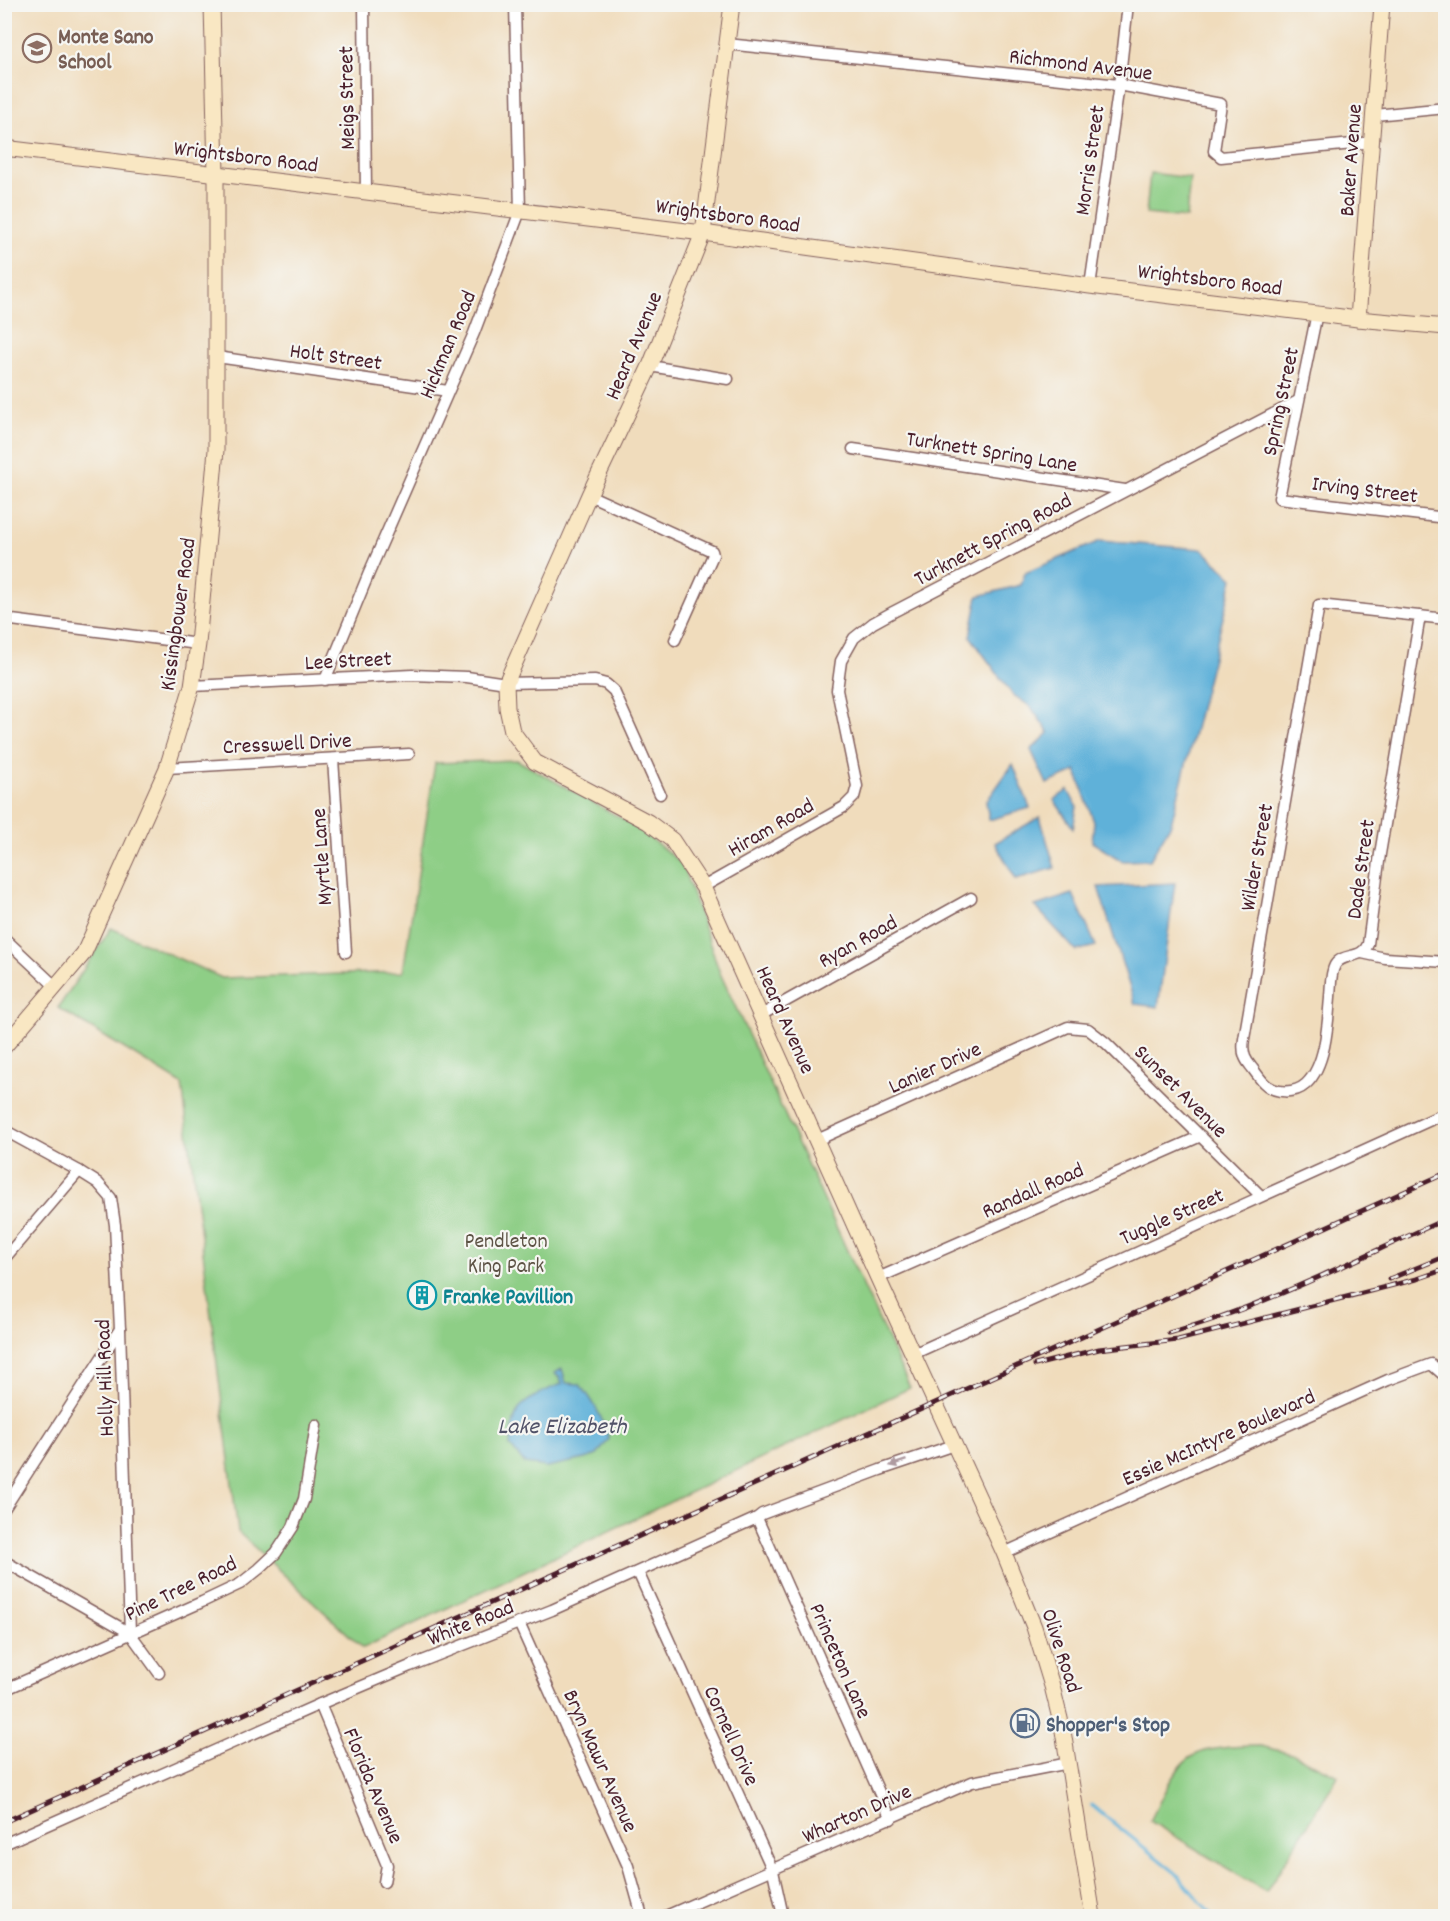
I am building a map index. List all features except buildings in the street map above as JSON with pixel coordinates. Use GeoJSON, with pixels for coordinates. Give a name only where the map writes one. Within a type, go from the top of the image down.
{"type":"FeatureCollection","features":[{"type":"Feature","properties":{"kind":"street","name":"Kissingbower Road"},"geometry":{"type":"LineString","coordinates":[[4,1047],[84,953],[167,768],[192,686],[216,450],[218,357],[212,4]]}},
{"type":"Feature","properties":{"kind":"street","name":"Meigs Street"},"geometry":{"type":"LineString","coordinates":[[364,4],[366,192]]}},
{"type":"Feature","properties":{"kind":"street","name":"Hickman Road"},"geometry":{"type":"LineString","coordinates":[[325,681],[369,573],[474,333],[520,211],[515,4]]}},
{"type":"Feature","properties":{"kind":"street","name":"Heard Avenue"},"geometry":{"type":"LineString","coordinates":[[732,4],[702,232],[650,366],[589,495],[506,682],[507,708],[512,731],[535,762],[648,822],[672,840],[703,887],[954,1445]]}},
{"type":"Feature","properties":{"kind":"street","name":"Morris Street"},"geometry":{"type":"LineString","coordinates":[[1090,286],[1119,86],[1128,4]]}},
{"type":"Feature","properties":{"kind":"street","name":"Baker Avenue"},"geometry":{"type":"LineString","coordinates":[[1358,319],[1382,4]]}},
{"type":"Feature","properties":{"kind":"street","name":"Richmond Avenue"},"geometry":{"type":"LineString","coordinates":[[727,44],[1119,86],[1221,104],[1214,151],[1221,157],[1373,142]]}},
{"type":"Feature","properties":{"kind":"street"},"geometry":{"type":"LineString","coordinates":[[1375,115],[1446,108]]}},
{"type":"Feature","properties":{"kind":"street","name":"Wrightsboro Road"},"geometry":{"type":"LineString","coordinates":[[4,148],[702,232],[1090,286],[1358,319],[1446,327]]}},
{"type":"Feature","properties":{"kind":"street","name":"Spring Street"},"geometry":{"type":"LineString","coordinates":[[1279,498],[1317,313]]}},
{"type":"Feature","properties":{"kind":"street","name":"Holt Street"},"geometry":{"type":"LineString","coordinates":[[218,357],[448,392]]}},
{"type":"Feature","properties":{"kind":"street"},"geometry":{"type":"LineString","coordinates":[[650,366],[728,379]]}},
{"type":"Feature","properties":{"kind":"street","name":"Turknett Spring Road"},"geometry":{"type":"LineString","coordinates":[[854,797],[857,786],[837,690],[841,661],[854,638],[873,623],[893,612],[1298,401]]}},
{"type":"Feature","properties":{"kind":"street","name":"Turknett Spring Lane"},"geometry":{"type":"LineString","coordinates":[[853,449],[1125,490]]}},
{"type":"Feature","properties":{"kind":"street"},"geometry":{"type":"LineString","coordinates":[[589,495],[712,551],[713,555],[675,640]]}},
{"type":"Feature","properties":{"kind":"street","name":"Irving Street"},"geometry":{"type":"LineString","coordinates":[[1279,498],[1446,518]]}},
{"type":"Feature","properties":{"kind":"street","name":"Wilder Street"},"geometry":{"type":"LineString","coordinates":[[1289,1091],[1280,1091],[1264,1083],[1246,1059],[1244,1039],[1319,605],[1420,616]]}},
{"type":"Feature","properties":{"kind":"street"},"geometry":{"type":"LineString","coordinates":[[1420,616],[1446,619]]}},
{"type":"Feature","properties":{"kind":"street","name":"Dade Street"},"geometry":{"type":"LineString","coordinates":[[1289,1091],[1308,1083],[1317,1068],[1326,1037],[1331,980],[1335,965],[1343,958],[1366,950],[1370,936],[1380,854],[1420,616]]}},
{"type":"Feature","properties":{"kind":"street"},"geometry":{"type":"LineString","coordinates":[[4,620],[198,644]]}},
{"type":"Feature","properties":{"kind":"street","name":"Lee Street"},"geometry":{"type":"LineString","coordinates":[[192,686],[412,675],[467,677],[506,682]]}},
{"type":"Feature","properties":{"kind":"street"},"geometry":{"type":"LineString","coordinates":[[506,682],[595,681],[606,684],[614,691],[660,794]]}},
{"type":"Feature","properties":{"kind":"street","name":"Cresswell Drive"},"geometry":{"type":"LineString","coordinates":[[167,768],[408,754]]}},
{"type":"Feature","properties":{"kind":"street","name":"Myrtle Lane"},"geometry":{"type":"LineString","coordinates":[[333,759],[346,952]]}},
{"type":"Feature","properties":{"kind":"street","name":"Hiram Road"},"geometry":{"type":"LineString","coordinates":[[703,887],[844,807],[854,797]]}},
{"type":"Feature","properties":{"kind":"street","name":"Ryan Road"},"geometry":{"type":"LineString","coordinates":[[761,1015],[971,898]]}},
{"type":"Feature","properties":{"kind":"street"},"geometry":{"type":"LineString","coordinates":[[4,938],[56,987]]}},
{"type":"Feature","properties":{"kind":"street"},"geometry":{"type":"LineString","coordinates":[[1362,953],[1385,958],[1446,962]]}},
{"type":"Feature","properties":{"kind":"street","name":"Lanier Drive"},"geometry":{"type":"LineString","coordinates":[[817,1140],[1068,1027]]}},
{"type":"Feature","properties":{"kind":"street","name":"Sunset Avenue"},"geometry":{"type":"LineString","coordinates":[[1068,1027],[1088,1029],[1106,1043],[1261,1196]]}},
{"type":"Feature","properties":{"kind":"street","name":"Tuggle Street"},"geometry":{"type":"LineString","coordinates":[[913,1354],[1446,1113]]}},
{"type":"Feature","properties":{"kind":"street","name":"Holly Hill Road"},"geometry":{"type":"LineString","coordinates":[[4,1130],[79,1171],[98,1184],[111,1198],[115,1225],[120,1329],[130,1633]]}},
{"type":"Feature","properties":{"kind":"street","name":"Randall Road"},"geometry":{"type":"LineString","coordinates":[[878,1278],[1201,1136]]}},
{"type":"Feature","properties":{"kind":"street"},"geometry":{"type":"LineString","coordinates":[[4,1259],[79,1171]]}},
{"type":"Feature","properties":{"kind":"street"},"geometry":{"type":"LineString","coordinates":[[4,1509],[120,1329]]}},
{"type":"Feature","properties":{"kind":"street","name":"Essie McIntyre Boulevard"},"geometry":{"type":"LineString","coordinates":[[1004,1553],[1388,1380],[1431,1364],[1446,1377]]}},
{"type":"Feature","properties":{"kind":"street","name":"Pine Tree Road"},"geometry":{"type":"LineString","coordinates":[[4,1689],[240,1584],[276,1553],[293,1527],[304,1499],[316,1425]]}},
{"type":"Feature","properties":{"kind":"street","name":"White Road"},"geometry":{"type":"LineString","coordinates":[[4,1844],[320,1704],[638,1572],[758,1518],[762,1514],[954,1445]]}},
{"type":"Feature","properties":{"kind":"street","name":"Olive Road"},"geometry":{"type":"LineString","coordinates":[[954,1445],[1004,1553],[1045,1661],[1063,1731],[1093,1917]]}},
{"type":"Feature","properties":{"kind":"street","name":"Princeton Lane"},"geometry":{"type":"LineString","coordinates":[[758,1518],[891,1819]]}},
{"type":"Feature","properties":{"kind":"street"},"geometry":{"type":"LineString","coordinates":[[4,1561],[130,1633],[159,1673]]}},
{"type":"Feature","properties":{"kind":"street","name":"Cornell Drive"},"geometry":{"type":"LineString","coordinates":[[638,1572],[773,1871],[783,1917]]}},
{"type":"Feature","properties":{"kind":"street","name":"Bryn Mawr Avenue"},"geometry":{"type":"LineString","coordinates":[[519,1623],[628,1866],[642,1917]]}},
{"type":"Feature","properties":{"kind":"street","name":"Florida Avenue"},"geometry":{"type":"LineString","coordinates":[[320,1704],[387,1864],[384,1882]]}},
{"type":"Feature","properties":{"kind":"street","name":"Wharton Drive"},"geometry":{"type":"LineString","coordinates":[[666,1917],[972,1782],[1069,1764]]}},
{"type":"Feature","properties":{"kind":"green space"},"geometry":{"type":"Polygon","coordinates":[[[1150,173],[1190,178],[1186,218],[1146,214],[1150,173]]]}},
{"type":"Feature","properties":{"kind":"green space","name":"Pendleton King Park"},"geometry":{"type":"Polygon","coordinates":[[[517,760],[637,827],[682,864],[720,973],[910,1388],[363,1648],[238,1532],[182,1084],[58,1008],[111,928],[222,978],[403,972],[435,763],[517,760]]]}},
{"type":"Feature","properties":{"kind":"green space"},"geometry":{"type":"Polygon","coordinates":[[[1261,1746],[1295,1755],[1338,1776],[1266,1892],[1150,1821],[1168,1784],[1187,1760],[1209,1750],[1261,1746]]]}},
{"type":"Feature","properties":{"kind":"water"},"geometry":{"type":"Polygon","coordinates":[[[1100,541],[1202,549],[1233,578],[1171,824],[1150,860],[1122,861],[1092,842],[1094,822],[1076,771],[1047,784],[1031,750],[1049,733],[1031,707],[1012,694],[970,636],[978,596],[1021,585],[1025,573],[1100,541]]]}},
{"type":"Feature","properties":{"kind":"water"},"geometry":{"type":"Polygon","coordinates":[[[1013,764],[1030,808],[989,820],[986,802],[1013,764]]]}},
{"type":"Feature","properties":{"kind":"water"},"geometry":{"type":"Polygon","coordinates":[[[1068,790],[1077,807],[1073,828],[1054,800],[1068,790]]]}},
{"type":"Feature","properties":{"kind":"water"},"geometry":{"type":"Polygon","coordinates":[[[1040,817],[1055,868],[1016,879],[995,843],[1040,817]]]}},
{"type":"Feature","properties":{"kind":"water"},"geometry":{"type":"Polygon","coordinates":[[[1175,883],[1158,1007],[1135,1004],[1098,887],[1175,883]]]}},
{"type":"Feature","properties":{"kind":"water"},"geometry":{"type":"Polygon","coordinates":[[[1073,894],[1096,946],[1076,951],[1035,906],[1073,894]]]}},
{"type":"Feature","properties":{"kind":"water","name":"Lake Elizabeth"},"geometry":{"type":"Polygon","coordinates":[[[562,1369],[566,1383],[579,1384],[589,1396],[601,1417],[609,1439],[597,1455],[585,1459],[547,1467],[525,1464],[510,1446],[515,1417],[527,1401],[562,1384],[555,1373],[562,1369]]]}},
{"type":"Feature","properties":{"kind":"waterway"},"geometry":{"type":"LineString","coordinates":[[1091,1805],[1176,1873],[1212,1916]]}},
{"type":"Feature","properties":{"kind":"railway"},"geometry":{"type":"LineString","coordinates":[[4,1822],[1446,1173]]}},
{"type":"Feature","properties":{"kind":"railway"},"geometry":{"type":"LineString","coordinates":[[1169,1333],[1275,1296],[1446,1219]]}},
{"type":"Feature","properties":{"kind":"railway"},"geometry":{"type":"LineString","coordinates":[[1389,1279],[1446,1256]]}},
{"type":"Feature","properties":{"kind":"railway"},"geometry":{"type":"LineString","coordinates":[[1035,1365],[1099,1349],[1178,1340],[1417,1279],[1446,1269]]}},
{"type":"Feature","properties":{"kind":"place","name":"Monte Sano School"},"geometry":{"type":"Point","coordinates":[37,48]}},
{"type":"Feature","properties":{"kind":"place","name":"Franke Pavillion"},"geometry":{"type":"Point","coordinates":[422,1295]}},
{"type":"Feature","properties":{"kind":"place","name":"Shopper's Stop"},"geometry":{"type":"Point","coordinates":[1025,1723]}}]}
